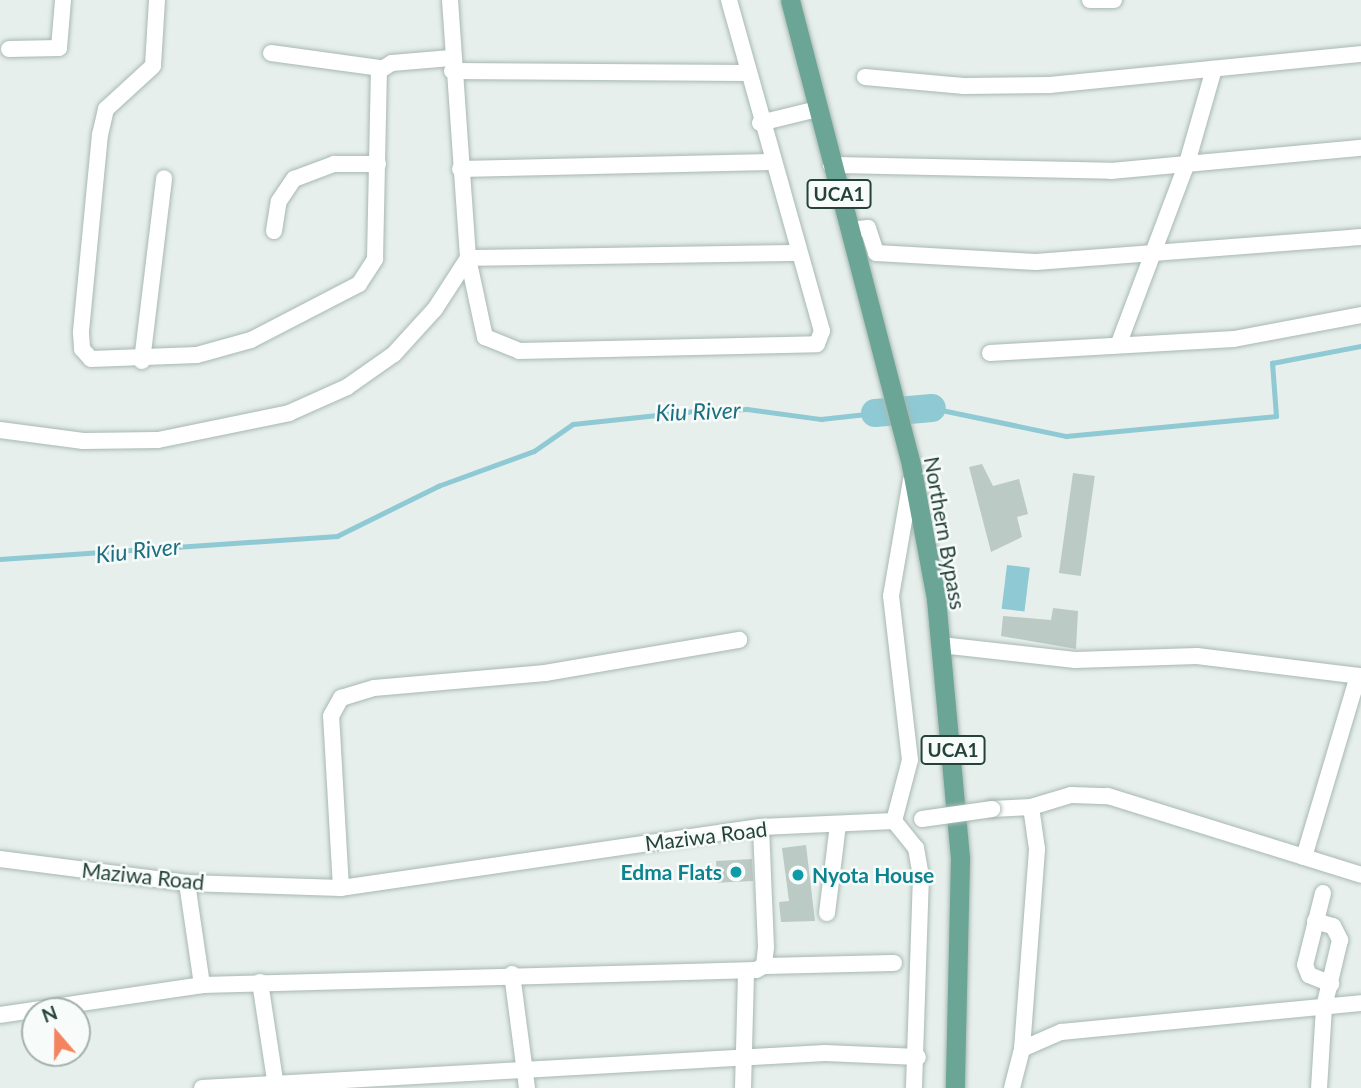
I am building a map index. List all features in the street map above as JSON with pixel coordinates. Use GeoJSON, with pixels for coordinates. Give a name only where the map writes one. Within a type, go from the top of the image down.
{"type":"FeatureCollection","features":[{"type":"Feature","properties":{"kind":"main road","name":"Northern Bypass"},"geometry":{"type":"LineString","coordinates":[[790,0],[888,387],[913,473],[941,645],[960,859],[955,1088]]}},
{"type":"Feature","properties":{"kind":"street"},"geometry":{"type":"LineString","coordinates":[[9,49],[59,48],[62,0]]}},
{"type":"Feature","properties":{"kind":"street"},"geometry":{"type":"LineString","coordinates":[[157,0],[153,66],[106,109],[100,134],[81,333],[82,349],[91,359],[142,361],[251,340],[359,284],[375,259],[381,68]]}},
{"type":"Feature","properties":{"kind":"street"},"geometry":{"type":"LineString","coordinates":[[450,0],[451,64],[468,258],[485,337],[519,351],[817,344],[822,331],[770,162],[729,0]]}},
{"type":"Feature","properties":{"kind":"street"},"geometry":{"type":"LineString","coordinates":[[1090,0],[1114,0]]}},
{"type":"Feature","properties":{"kind":"street"},"geometry":{"type":"LineString","coordinates":[[271,53],[381,68],[451,64],[747,73]]}},
{"type":"Feature","properties":{"kind":"street"},"geometry":{"type":"LineString","coordinates":[[865,77],[1050,85],[1361,54]]}},
{"type":"Feature","properties":{"kind":"street"},"geometry":{"type":"LineString","coordinates":[[1119,343],[1154,257],[1187,163],[1214,69]]}},
{"type":"Feature","properties":{"kind":"street"},"geometry":{"type":"LineString","coordinates":[[760,123],[817,109]]}},
{"type":"Feature","properties":{"kind":"street"},"geometry":{"type":"LineString","coordinates":[[831,165],[1042,172],[1361,148]]}},
{"type":"Feature","properties":{"kind":"street"},"geometry":{"type":"LineString","coordinates":[[460,169],[770,162]]}},
{"type":"Feature","properties":{"kind":"street"},"geometry":{"type":"LineString","coordinates":[[274,231],[279,201],[294,179],[334,164],[377,164]]}},
{"type":"Feature","properties":{"kind":"street"},"geometry":{"type":"LineString","coordinates":[[142,361],[164,178]]}},
{"type":"Feature","properties":{"kind":"street"},"geometry":{"type":"LineString","coordinates":[[849,230],[868,228],[876,253],[1036,262],[1154,257],[1361,237]]}},
{"type":"Feature","properties":{"kind":"street"},"geometry":{"type":"LineString","coordinates":[[468,258],[799,253]]}},
{"type":"Feature","properties":{"kind":"street"},"geometry":{"type":"LineString","coordinates":[[0,430],[83,441],[158,440],[198,437],[289,413],[347,387],[394,354],[435,309],[468,258]]}},
{"type":"Feature","properties":{"kind":"street"},"geometry":{"type":"LineString","coordinates":[[990,353],[1119,343],[1234,339],[1361,315]]}},
{"type":"Feature","properties":{"kind":"street"},"geometry":{"type":"LineString","coordinates":[[913,473],[891,596],[910,760],[894,821],[916,848],[921,875],[918,1057],[914,1088]]}},
{"type":"Feature","properties":{"kind":"street"},"geometry":{"type":"LineString","coordinates":[[341,888],[331,716],[341,698],[374,688],[545,673],[739,640]]}},
{"type":"Feature","properties":{"kind":"street"},"geometry":{"type":"LineString","coordinates":[[941,645],[1075,660],[1197,656],[1359,676],[1304,857]]}},
{"type":"Feature","properties":{"kind":"street","name":"Maziwa Road"},"geometry":{"type":"LineString","coordinates":[[0,859],[187,883],[341,888],[761,827],[922,819],[992,809],[1031,807],[1071,796],[1108,796],[1361,874]]}},
{"type":"Feature","properties":{"kind":"street"},"geometry":{"type":"LineString","coordinates":[[1012,1088],[1022,1049],[1037,849],[1031,807]]}},
{"type":"Feature","properties":{"kind":"street"},"geometry":{"type":"LineString","coordinates":[[827,913],[838,825]]}},
{"type":"Feature","properties":{"kind":"street"},"geometry":{"type":"LineString","coordinates":[[761,827],[764,966]]}},
{"type":"Feature","properties":{"kind":"street"},"geometry":{"type":"LineString","coordinates":[[187,883],[202,985]]}},
{"type":"Feature","properties":{"kind":"street"},"geometry":{"type":"LineString","coordinates":[[1324,892],[1305,965],[1309,975],[1331,984]]}},
{"type":"Feature","properties":{"kind":"street"},"geometry":{"type":"LineString","coordinates":[[1315,920],[1340,933],[1324,1007],[1319,1088]]}},
{"type":"Feature","properties":{"kind":"street"},"geometry":{"type":"LineString","coordinates":[[0,1015],[202,985],[512,974],[746,971],[764,966],[894,964]]}},
{"type":"Feature","properties":{"kind":"street"},"geometry":{"type":"LineString","coordinates":[[743,1088],[746,971]]}},
{"type":"Feature","properties":{"kind":"street"},"geometry":{"type":"LineString","coordinates":[[512,974],[527,1088]]}},
{"type":"Feature","properties":{"kind":"street"},"geometry":{"type":"LineString","coordinates":[[260,982],[275,1080]]}},
{"type":"Feature","properties":{"kind":"street"},"geometry":{"type":"LineString","coordinates":[[1022,1049],[1061,1032],[1361,1003]]}},
{"type":"Feature","properties":{"kind":"street"},"geometry":{"type":"LineString","coordinates":[[202,1088],[275,1080],[310,1083],[526,1067],[744,1057],[918,1057]]}},
{"type":"Feature","properties":{"kind":"water"},"geometry":{"type":"Polygon","coordinates":[[[1007,565],[1030,568],[1024,611],[1002,609],[1007,565]]]}},
{"type":"Feature","properties":{"kind":"building"},"geometry":{"type":"Polygon","coordinates":[[[982,464],[993,486],[1019,479],[1028,514],[1017,517],[1022,537],[991,552],[969,467],[982,464]]]}},
{"type":"Feature","properties":{"kind":"building"},"geometry":{"type":"Polygon","coordinates":[[[1073,473],[1095,476],[1081,576],[1059,573],[1073,473]]]}},
{"type":"Feature","properties":{"kind":"building"},"geometry":{"type":"Polygon","coordinates":[[[1053,608],[1078,611],[1076,649],[1001,636],[1003,616],[1051,620],[1053,608]]]}},
{"type":"Feature","properties":{"kind":"building","name":"Nyota House"},"geometry":{"type":"Polygon","coordinates":[[[806,845],[815,921],[781,922],[779,902],[789,901],[782,848],[806,845]]]}},
{"type":"Feature","properties":{"kind":"building","name":"Edma Flats"},"geometry":{"type":"Polygon","coordinates":[[[752,859],[753,881],[717,883],[716,861],[752,859]]]}},
{"type":"Feature","properties":{"kind":"waterway","name":"Kiu River"},"geometry":{"type":"LineString","coordinates":[[932,408],[1066,436],[1276,416],[1272,363],[1361,346]]}},
{"type":"Feature","properties":{"kind":"waterway","name":"Kiu River"},"geometry":{"type":"LineString","coordinates":[[875,413],[932,408]]}},
{"type":"Feature","properties":{"kind":"waterway","name":"Kiu River"},"geometry":{"type":"LineString","coordinates":[[0,559],[337,536],[438,486],[534,451],[573,424],[694,411],[747,409],[821,419],[875,413]]}},
{"type":"Feature","properties":{"kind":"place","name":"Edma Flats"},"geometry":{"type":"Point","coordinates":[736,872]}},
{"type":"Feature","properties":{"kind":"place","name":"Nyota House"},"geometry":{"type":"Point","coordinates":[798,875]}}]}
